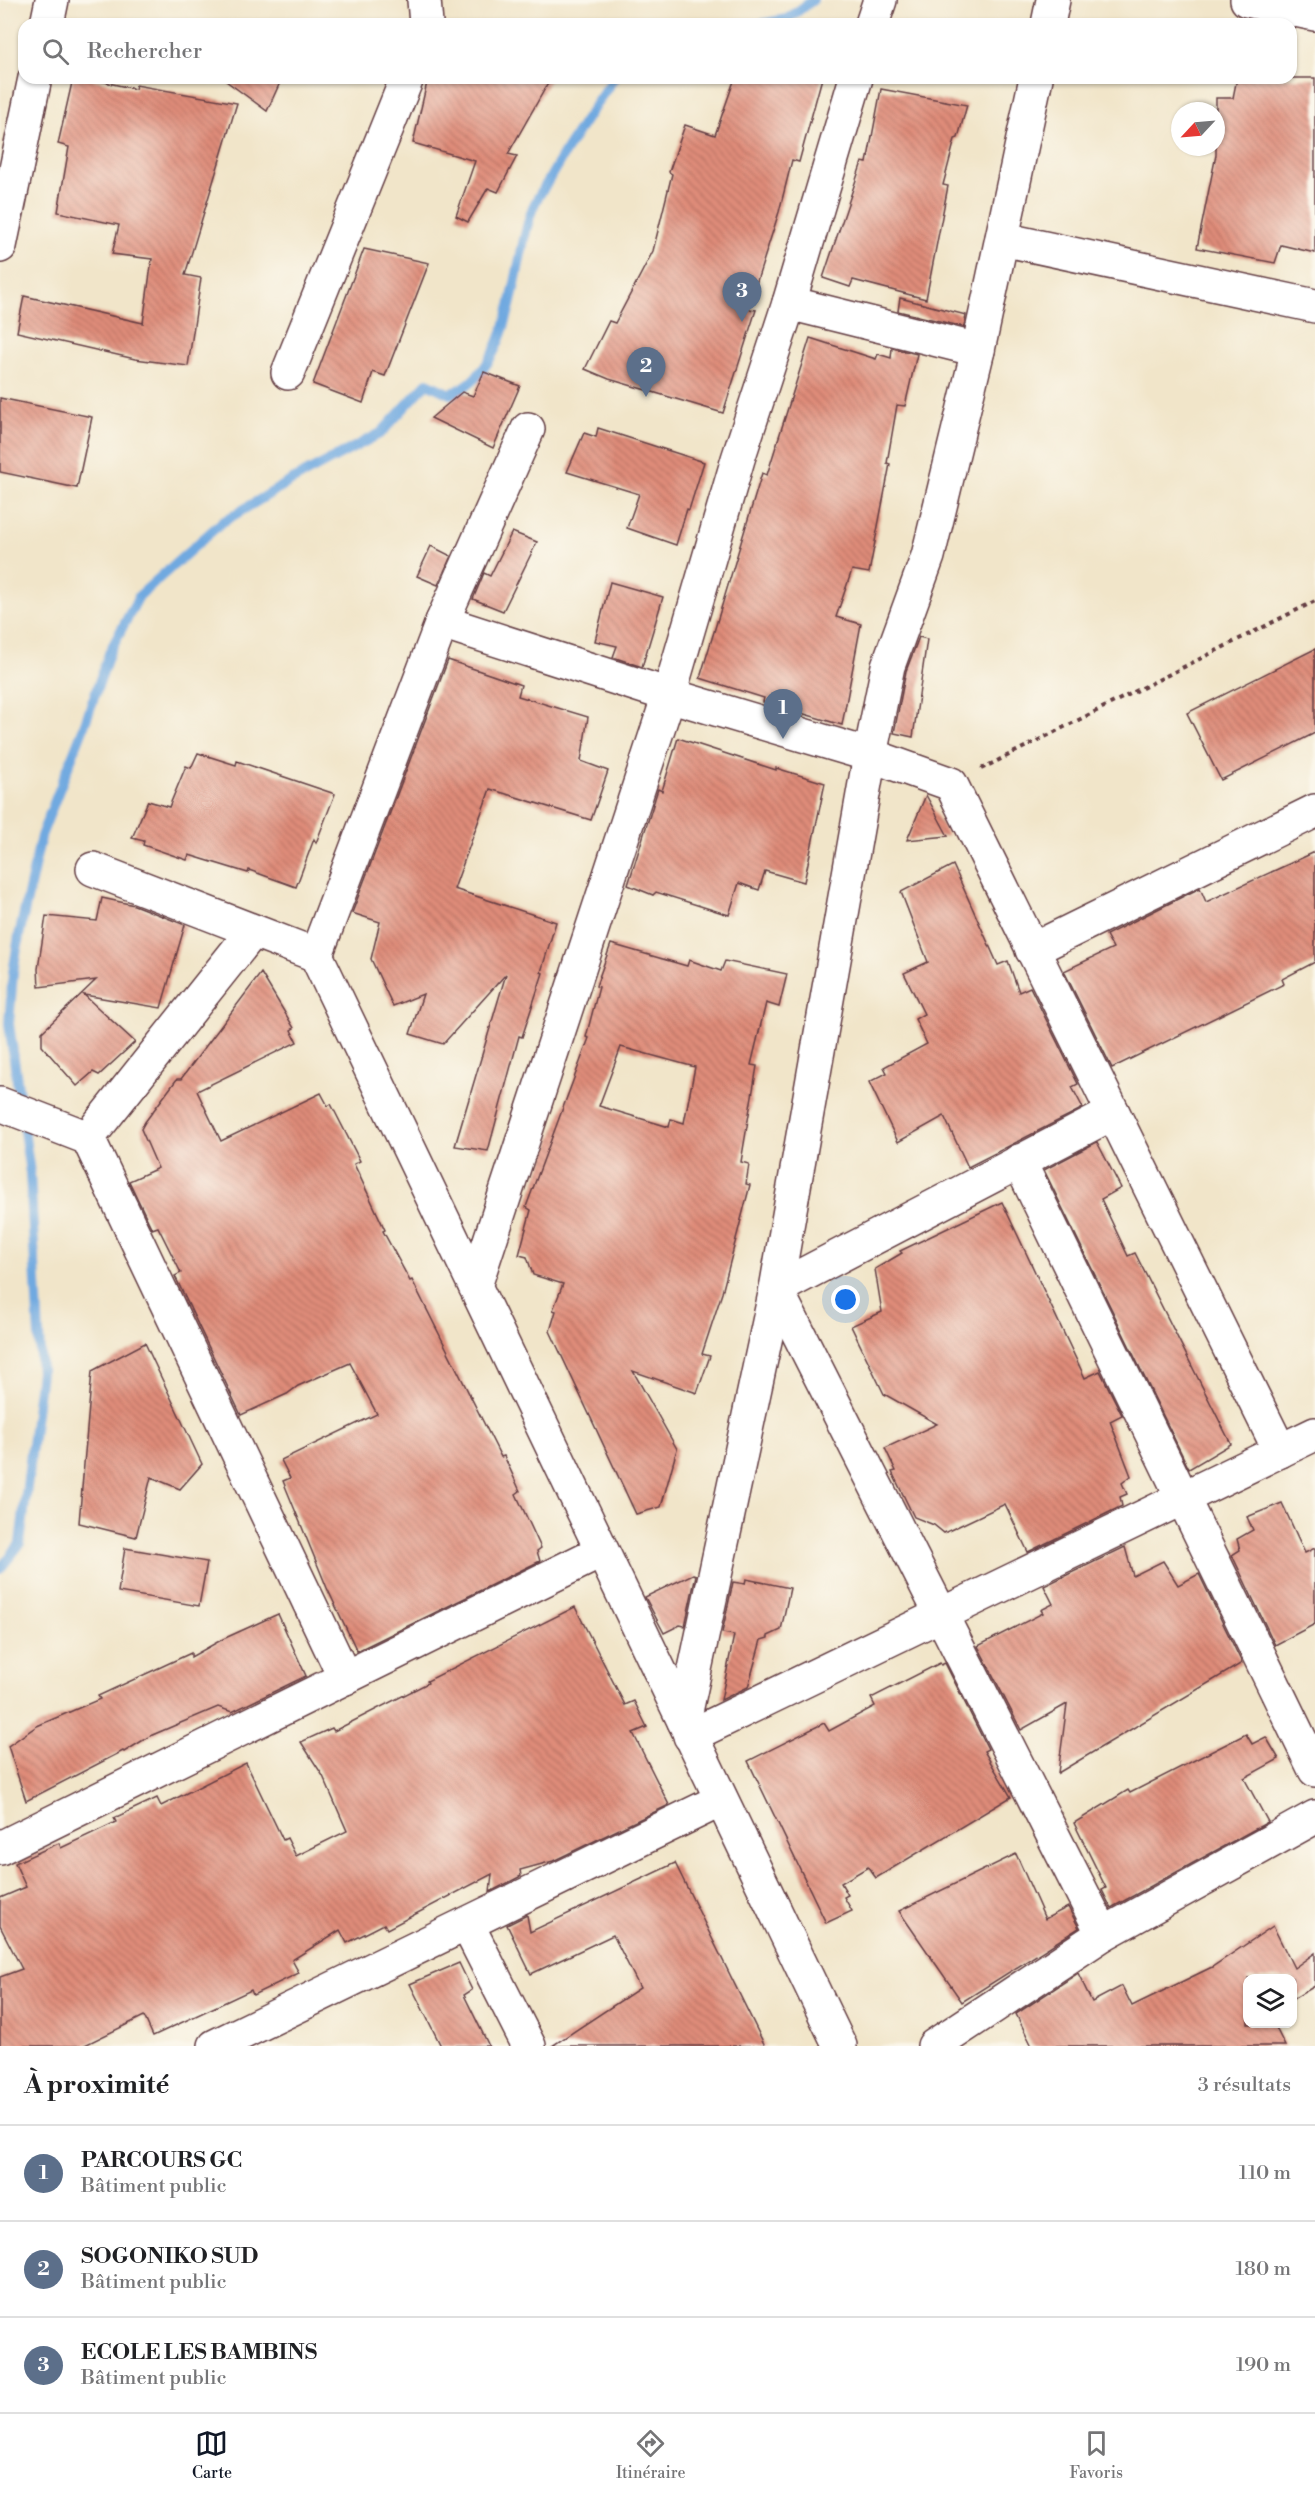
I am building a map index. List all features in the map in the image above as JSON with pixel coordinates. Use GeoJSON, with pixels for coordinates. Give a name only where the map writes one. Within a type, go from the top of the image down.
{"type":"FeatureCollection","features":[{"type":"Feature","properties":{"kind":"street"},"geometry":{"type":"LineString","coordinates":[[48,18],[52,0]]}},
{"type":"Feature","properties":{"kind":"street"},"geometry":{"type":"LineString","coordinates":[[424,0],[426,18]]}},
{"type":"Feature","properties":{"kind":"street"},"geometry":{"type":"LineString","coordinates":[[874,18],[880,0]]}},
{"type":"Feature","properties":{"kind":"street"},"geometry":{"type":"LineString","coordinates":[[1049,18],[1053,0]]}},
{"type":"Feature","properties":{"kind":"street"},"geometry":{"type":"LineString","coordinates":[[1247,0],[1315,14]]}},
{"type":"Feature","properties":{"kind":"street"},"geometry":{"type":"LineString","coordinates":[[0,246],[34,84]]}},
{"type":"Feature","properties":{"kind":"street"},"geometry":{"type":"LineString","coordinates":[[288,373],[404,84]]}},
{"type":"Feature","properties":{"kind":"street"},"geometry":{"type":"LineString","coordinates":[[475,1286],[669,695],[738,459],[789,303],[854,84]]}},
{"type":"Feature","properties":{"kind":"street"},"geometry":{"type":"LineString","coordinates":[[687,1728],[776,1289],[870,755],[888,666],[928,556],[978,350],[1035,84]]}},
{"type":"Feature","properties":{"kind":"street"},"geometry":{"type":"LineString","coordinates":[[1002,239],[1315,306]]}},
{"type":"Feature","properties":{"kind":"street"},"geometry":{"type":"LineString","coordinates":[[789,303],[978,350]]}},
{"type":"Feature","properties":{"kind":"street"},"geometry":{"type":"LineString","coordinates":[[316,955],[442,622],[528,429]]}},
{"type":"Feature","properties":{"kind":"street"},"geometry":{"type":"LineString","coordinates":[[442,622],[669,695],[870,755],[951,784],[1280,1451]]}},
{"type":"Feature","properties":{"kind":"street"},"geometry":{"type":"LineString","coordinates":[[1032,950],[1315,811]]}},
{"type":"Feature","properties":{"kind":"street"},"geometry":{"type":"LineString","coordinates":[[93,869],[316,955],[840,2046]]}},
{"type":"Feature","properties":{"kind":"street"},"geometry":{"type":"LineString","coordinates":[[88,1138],[254,931]]}},
{"type":"Feature","properties":{"kind":"street"},"geometry":{"type":"LineString","coordinates":[[0,1104],[88,1138],[345,1678]]}},
{"type":"Feature","properties":{"kind":"street"},"geometry":{"type":"LineString","coordinates":[[776,1289],[1113,1113]]}},
{"type":"Feature","properties":{"kind":"street"},"geometry":{"type":"LineString","coordinates":[[1019,1161],[1315,1770]]}},
{"type":"Feature","properties":{"kind":"street"},"geometry":{"type":"LineString","coordinates":[[776,1289],[1102,1934]]}},
{"type":"Feature","properties":{"kind":"street"},"geometry":{"type":"LineString","coordinates":[[687,1728],[941,1614],[1315,1434]]}},
{"type":"Feature","properties":{"kind":"street"},"geometry":{"type":"LineString","coordinates":[[0,1848],[602,1551]]}},
{"type":"Feature","properties":{"kind":"street"},"geometry":{"type":"LineString","coordinates":[[215,2046],[721,1800]]}},
{"type":"Feature","properties":{"kind":"street"},"geometry":{"type":"LineString","coordinates":[[934,2046],[1102,1934],[1315,1817]]}},
{"type":"Feature","properties":{"kind":"street"},"geometry":{"type":"LineString","coordinates":[[466,1924],[529,2046]]}},
{"type":"Feature","properties":{"kind":"path"},"geometry":{"type":"LineString","coordinates":[[951,784],[1315,602]]}},
{"type":"Feature","properties":{"kind":"building"},"geometry":{"type":"Polygon","coordinates":[[[1297,78],[1315,78],[1315,253],[1281,245],[1275,263],[1197,248],[1216,156],[1225,156],[1225,102],[1216,102],[1216,98],[1233,98],[1236,84],[1297,84],[1297,78]]]}},
{"type":"Feature","properties":{"kind":"building"},"geometry":{"type":"Polygon","coordinates":[[[72,84],[113,84],[135,89],[136,85],[237,103],[185,275],[201,278],[188,366],[135,359],[17,332],[24,296],[143,323],[152,259],[112,254],[119,225],[58,212],[69,147],[58,144],[72,84]]]}},
{"type":"Feature","properties":{"kind":"building"},"geometry":{"type":"Polygon","coordinates":[[[230,84],[279,84],[267,111],[230,84]]]}},
{"type":"Feature","properties":{"kind":"building"},"geometry":{"type":"Polygon","coordinates":[[[427,84],[548,84],[508,154],[517,156],[498,192],[488,188],[468,222],[456,216],[475,161],[413,143],[427,84]]]}},
{"type":"Feature","properties":{"kind":"building"},"geometry":{"type":"Polygon","coordinates":[[[733,84],[820,84],[799,162],[792,160],[779,212],[748,309],[756,310],[723,413],[609,379],[585,369],[609,321],[615,323],[653,251],[672,174],[669,172],[685,125],[715,135],[733,84]]]}},
{"type":"Feature","properties":{"kind":"building"},"geometry":{"type":"Polygon","coordinates":[[[881,89],[967,105],[943,185],[948,186],[926,299],[853,280],[850,287],[823,278],[862,162],[867,163],[881,89]]]}},
{"type":"Feature","properties":{"kind":"building"},"geometry":{"type":"Polygon","coordinates":[[[364,249],[429,263],[385,376],[373,372],[363,403],[313,384],[364,249]]]}},
{"type":"Feature","properties":{"kind":"building"},"geometry":{"type":"Polygon","coordinates":[[[900,298],[966,315],[964,327],[898,311],[900,298]]]}},
{"type":"Feature","properties":{"kind":"building"},"geometry":{"type":"Polygon","coordinates":[[[810,338],[876,359],[878,354],[891,358],[892,348],[917,354],[905,406],[897,405],[887,463],[890,464],[869,573],[852,570],[836,617],[861,624],[842,725],[763,702],[764,698],[700,678],[762,473],[767,475],[810,338]]]}},
{"type":"Feature","properties":{"kind":"building"},"geometry":{"type":"Polygon","coordinates":[[[484,372],[520,386],[493,448],[431,418],[462,392],[473,396],[484,372]]]}},
{"type":"Feature","properties":{"kind":"building"},"geometry":{"type":"Polygon","coordinates":[[[0,398],[92,417],[77,488],[0,472],[0,398]]]}},
{"type":"Feature","properties":{"kind":"building"},"geometry":{"type":"Polygon","coordinates":[[[598,428],[704,462],[676,545],[627,528],[639,494],[567,472],[584,433],[596,437],[598,428]]]}},
{"type":"Feature","properties":{"kind":"building"},"geometry":{"type":"Polygon","coordinates":[[[512,532],[537,542],[503,611],[473,599],[484,573],[490,576],[512,532]]]}},
{"type":"Feature","properties":{"kind":"building"},"geometry":{"type":"Polygon","coordinates":[[[431,546],[451,556],[438,585],[417,576],[431,546]]]}},
{"type":"Feature","properties":{"kind":"building"},"geometry":{"type":"Polygon","coordinates":[[[610,582],[663,597],[642,667],[613,657],[617,646],[595,641],[610,582]]]}},
{"type":"Feature","properties":{"kind":"building"},"geometry":{"type":"Polygon","coordinates":[[[919,637],[927,639],[913,737],[894,733],[906,671],[919,637]]]}},
{"type":"Feature","properties":{"kind":"building"},"geometry":{"type":"Polygon","coordinates":[[[1315,649],[1315,733],[1221,780],[1187,713],[1315,649]]]}},
{"type":"Feature","properties":{"kind":"building"},"geometry":{"type":"Polygon","coordinates":[[[448,660],[521,685],[518,696],[588,717],[581,761],[608,771],[591,820],[490,789],[454,889],[556,922],[541,972],[543,973],[522,1037],[519,1036],[488,1151],[455,1146],[506,974],[443,1044],[410,1034],[423,994],[393,1006],[371,959],[380,922],[352,913],[448,660]]]}},
{"type":"Feature","properties":{"kind":"building"},"geometry":{"type":"Polygon","coordinates":[[[678,738],[776,770],[776,768],[825,783],[804,882],[765,871],[759,890],[739,883],[729,915],[656,892],[653,895],[628,885],[658,789],[662,791],[678,738]]]}},
{"type":"Feature","properties":{"kind":"building"},"geometry":{"type":"Polygon","coordinates":[[[198,753],[236,765],[237,761],[335,794],[316,843],[314,839],[296,887],[249,870],[248,873],[189,855],[187,860],[143,845],[144,841],[132,838],[148,801],[169,807],[186,766],[191,768],[198,753]]]}},
{"type":"Feature","properties":{"kind":"building"},"geometry":{"type":"Polygon","coordinates":[[[926,795],[948,836],[907,840],[926,795]]]}},
{"type":"Feature","properties":{"kind":"building"},"geometry":{"type":"Polygon","coordinates":[[[1315,852],[1315,962],[1282,979],[1284,984],[1112,1068],[1064,971],[1113,948],[1106,935],[1200,888],[1206,902],[1315,852]]]}},
{"type":"Feature","properties":{"kind":"building"},"geometry":{"type":"Polygon","coordinates":[[[953,865],[998,965],[1008,961],[1019,992],[1030,987],[1078,1084],[1072,1087],[1083,1108],[968,1167],[944,1116],[898,1142],[869,1082],[887,1073],[884,1067],[927,1044],[915,1019],[924,1014],[904,973],[928,962],[901,892],[953,865]]]}},
{"type":"Feature","properties":{"kind":"building"},"geometry":{"type":"Polygon","coordinates":[[[102,898],[134,905],[185,925],[161,1008],[84,995],[135,1042],[99,1075],[93,1072],[77,1086],[42,1046],[42,1032],[96,980],[39,987],[38,969],[46,916],[97,921],[102,898]]]}},
{"type":"Feature","properties":{"kind":"building"},"geometry":{"type":"Polygon","coordinates":[[[611,944],[687,966],[689,960],[721,971],[725,961],[787,974],[779,1007],[766,1003],[751,1065],[757,1066],[741,1162],[749,1164],[746,1184],[750,1185],[722,1293],[702,1354],[710,1356],[697,1393],[633,1371],[677,1449],[661,1507],[636,1514],[550,1331],[556,1311],[553,1310],[563,1284],[533,1275],[527,1257],[519,1255],[531,1210],[526,1207],[589,1038],[586,1037],[599,987],[596,986],[611,944]],[[621,1047],[599,1106],[669,1127],[671,1119],[684,1123],[695,1067],[621,1047]]]}},
{"type":"Feature","properties":{"kind":"building"},"geometry":{"type":"Polygon","coordinates":[[[261,973],[294,1028],[291,1030],[297,1042],[197,1091],[221,1141],[321,1093],[328,1106],[331,1104],[360,1161],[354,1164],[385,1230],[383,1231],[410,1281],[412,1280],[501,1457],[504,1456],[520,1491],[516,1494],[541,1548],[537,1551],[540,1561],[357,1651],[327,1588],[283,1481],[290,1478],[281,1460],[377,1414],[350,1363],[241,1415],[175,1276],[181,1273],[158,1227],[152,1229],[129,1181],[158,1168],[141,1129],[145,1122],[177,1079],[181,1079],[261,973]]]}},
{"type":"Feature","properties":{"kind":"building"},"geometry":{"type":"Polygon","coordinates":[[[1097,1142],[1121,1188],[1101,1199],[1128,1256],[1135,1253],[1231,1444],[1189,1469],[1044,1170],[1097,1142]]]}},
{"type":"Feature","properties":{"kind":"building"},"geometry":{"type":"Polygon","coordinates":[[[1002,1202],[1085,1378],[1100,1371],[1122,1415],[1110,1421],[1131,1476],[1122,1483],[1127,1494],[1120,1497],[1122,1506],[1028,1552],[1005,1504],[944,1533],[934,1525],[914,1517],[892,1472],[896,1471],[885,1448],[937,1424],[884,1394],[851,1326],[882,1312],[875,1269],[902,1253],[900,1251],[1002,1202]]]}},
{"type":"Feature","properties":{"kind":"building"},"geometry":{"type":"Polygon","coordinates":[[[145,1343],[202,1464],[180,1489],[151,1477],[136,1537],[79,1523],[92,1371],[145,1343]]]}},
{"type":"Feature","properties":{"kind":"building"},"geometry":{"type":"Polygon","coordinates":[[[1282,1503],[1305,1553],[1315,1548],[1315,1624],[1275,1645],[1232,1555],[1240,1550],[1237,1539],[1253,1530],[1247,1517],[1282,1503]]]}},
{"type":"Feature","properties":{"kind":"building"},"geometry":{"type":"Polygon","coordinates":[[[1125,1547],[1133,1576],[1163,1561],[1178,1585],[1199,1574],[1242,1663],[1058,1773],[1067,1704],[1021,1730],[978,1646],[1043,1613],[1041,1610],[1053,1604],[1044,1586],[1125,1547]]]}},
{"type":"Feature","properties":{"kind":"building"},"geometry":{"type":"Polygon","coordinates":[[[125,1548],[207,1562],[199,1606],[118,1592],[125,1548]]]}},
{"type":"Feature","properties":{"kind":"building"},"geometry":{"type":"Polygon","coordinates":[[[693,1574],[696,1575],[685,1626],[680,1625],[664,1633],[645,1597],[693,1574]]]}},
{"type":"Feature","properties":{"kind":"building"},"geometry":{"type":"Polygon","coordinates":[[[746,1579],[790,1588],[781,1630],[761,1640],[748,1687],[721,1700],[734,1635],[722,1633],[733,1582],[745,1584],[746,1579]]]}},
{"type":"Feature","properties":{"kind":"building"},"geometry":{"type":"Polygon","coordinates":[[[575,1607],[625,1705],[634,1701],[647,1727],[633,1733],[669,1805],[553,1861],[520,1870],[521,1876],[490,1892],[492,1874],[387,1929],[384,1924],[347,1943],[340,1930],[292,1960],[299,1973],[253,1995],[251,1990],[153,2036],[144,2016],[83,2046],[0,2046],[0,1977],[22,1969],[0,1926],[0,1898],[26,1887],[15,1863],[59,1843],[61,1848],[116,1822],[114,1818],[157,1798],[161,1806],[246,1763],[283,1840],[287,1838],[296,1856],[347,1831],[323,1776],[301,1742],[332,1728],[334,1731],[428,1683],[427,1681],[575,1607]]]}},
{"type":"Feature","properties":{"kind":"building"},"geometry":{"type":"Polygon","coordinates":[[[278,1614],[306,1676],[232,1712],[218,1707],[150,1736],[124,1752],[26,1801],[8,1746],[37,1726],[100,1699],[98,1696],[191,1653],[191,1657],[223,1639],[278,1614]]]}},
{"type":"Feature","properties":{"kind":"building"},"geometry":{"type":"Polygon","coordinates":[[[940,1663],[941,1665],[945,1663],[988,1749],[984,1751],[1011,1797],[876,1878],[868,1867],[841,1883],[848,1895],[844,1897],[852,1911],[826,1923],[748,1761],[824,1723],[829,1731],[875,1706],[871,1698],[940,1663]]]}},
{"type":"Feature","properties":{"kind":"building"},"geometry":{"type":"Polygon","coordinates":[[[1246,1734],[1252,1744],[1266,1737],[1279,1759],[1244,1778],[1268,1822],[1111,1908],[1102,1890],[1106,1888],[1074,1823],[1128,1790],[1130,1793],[1246,1734]]]}},
{"type":"Feature","properties":{"kind":"building"},"geometry":{"type":"Polygon","coordinates":[[[1016,1854],[1045,1919],[1068,1907],[1079,1928],[962,2002],[899,1911],[1016,1854]]]}},
{"type":"Feature","properties":{"kind":"building"},"geometry":{"type":"Polygon","coordinates":[[[675,1863],[765,2046],[552,2046],[640,1988],[613,1935],[531,1974],[507,1925],[527,1915],[530,1932],[675,1863]]]}},
{"type":"Feature","properties":{"kind":"building"},"geometry":{"type":"Polygon","coordinates":[[[1273,1926],[1294,1968],[1315,1953],[1315,1986],[1297,1997],[1297,1974],[1243,1974],[1243,2028],[1276,2028],[1285,2046],[1032,2046],[1016,2014],[1078,1973],[1092,2002],[1122,1986],[1132,2006],[1212,1967],[1273,1926]]]}},
{"type":"Feature","properties":{"kind":"building"},"geometry":{"type":"Polygon","coordinates":[[[459,1963],[472,1990],[464,1995],[489,2046],[441,2046],[410,1984],[459,1963]]]}},
{"type":"Feature","properties":{"kind":"waterway"},"geometry":{"type":"LineString","coordinates":[[788,18],[813,0]]}},
{"type":"Feature","properties":{"kind":"waterway"},"geometry":{"type":"LineString","coordinates":[[0,1569],[20,1544],[41,1372],[30,1173],[9,1024],[13,973],[41,836],[83,729],[110,651],[139,596],[221,523],[289,482],[381,433],[427,383],[450,394],[471,382],[487,363],[499,340],[508,314],[525,233],[534,206],[574,137],[610,84]]}},
{"type":"Feature","properties":{"kind":"place","name":"ECOLE LES BAMBINS"},"geometry":{"type":"Point","coordinates":[742,322]}},
{"type":"Feature","properties":{"kind":"place","name":"SOGONIKO SUD"},"geometry":{"type":"Point","coordinates":[646,397]}},
{"type":"Feature","properties":{"kind":"place","name":"PARCOURS GC"},"geometry":{"type":"Point","coordinates":[783,739]}}]}
